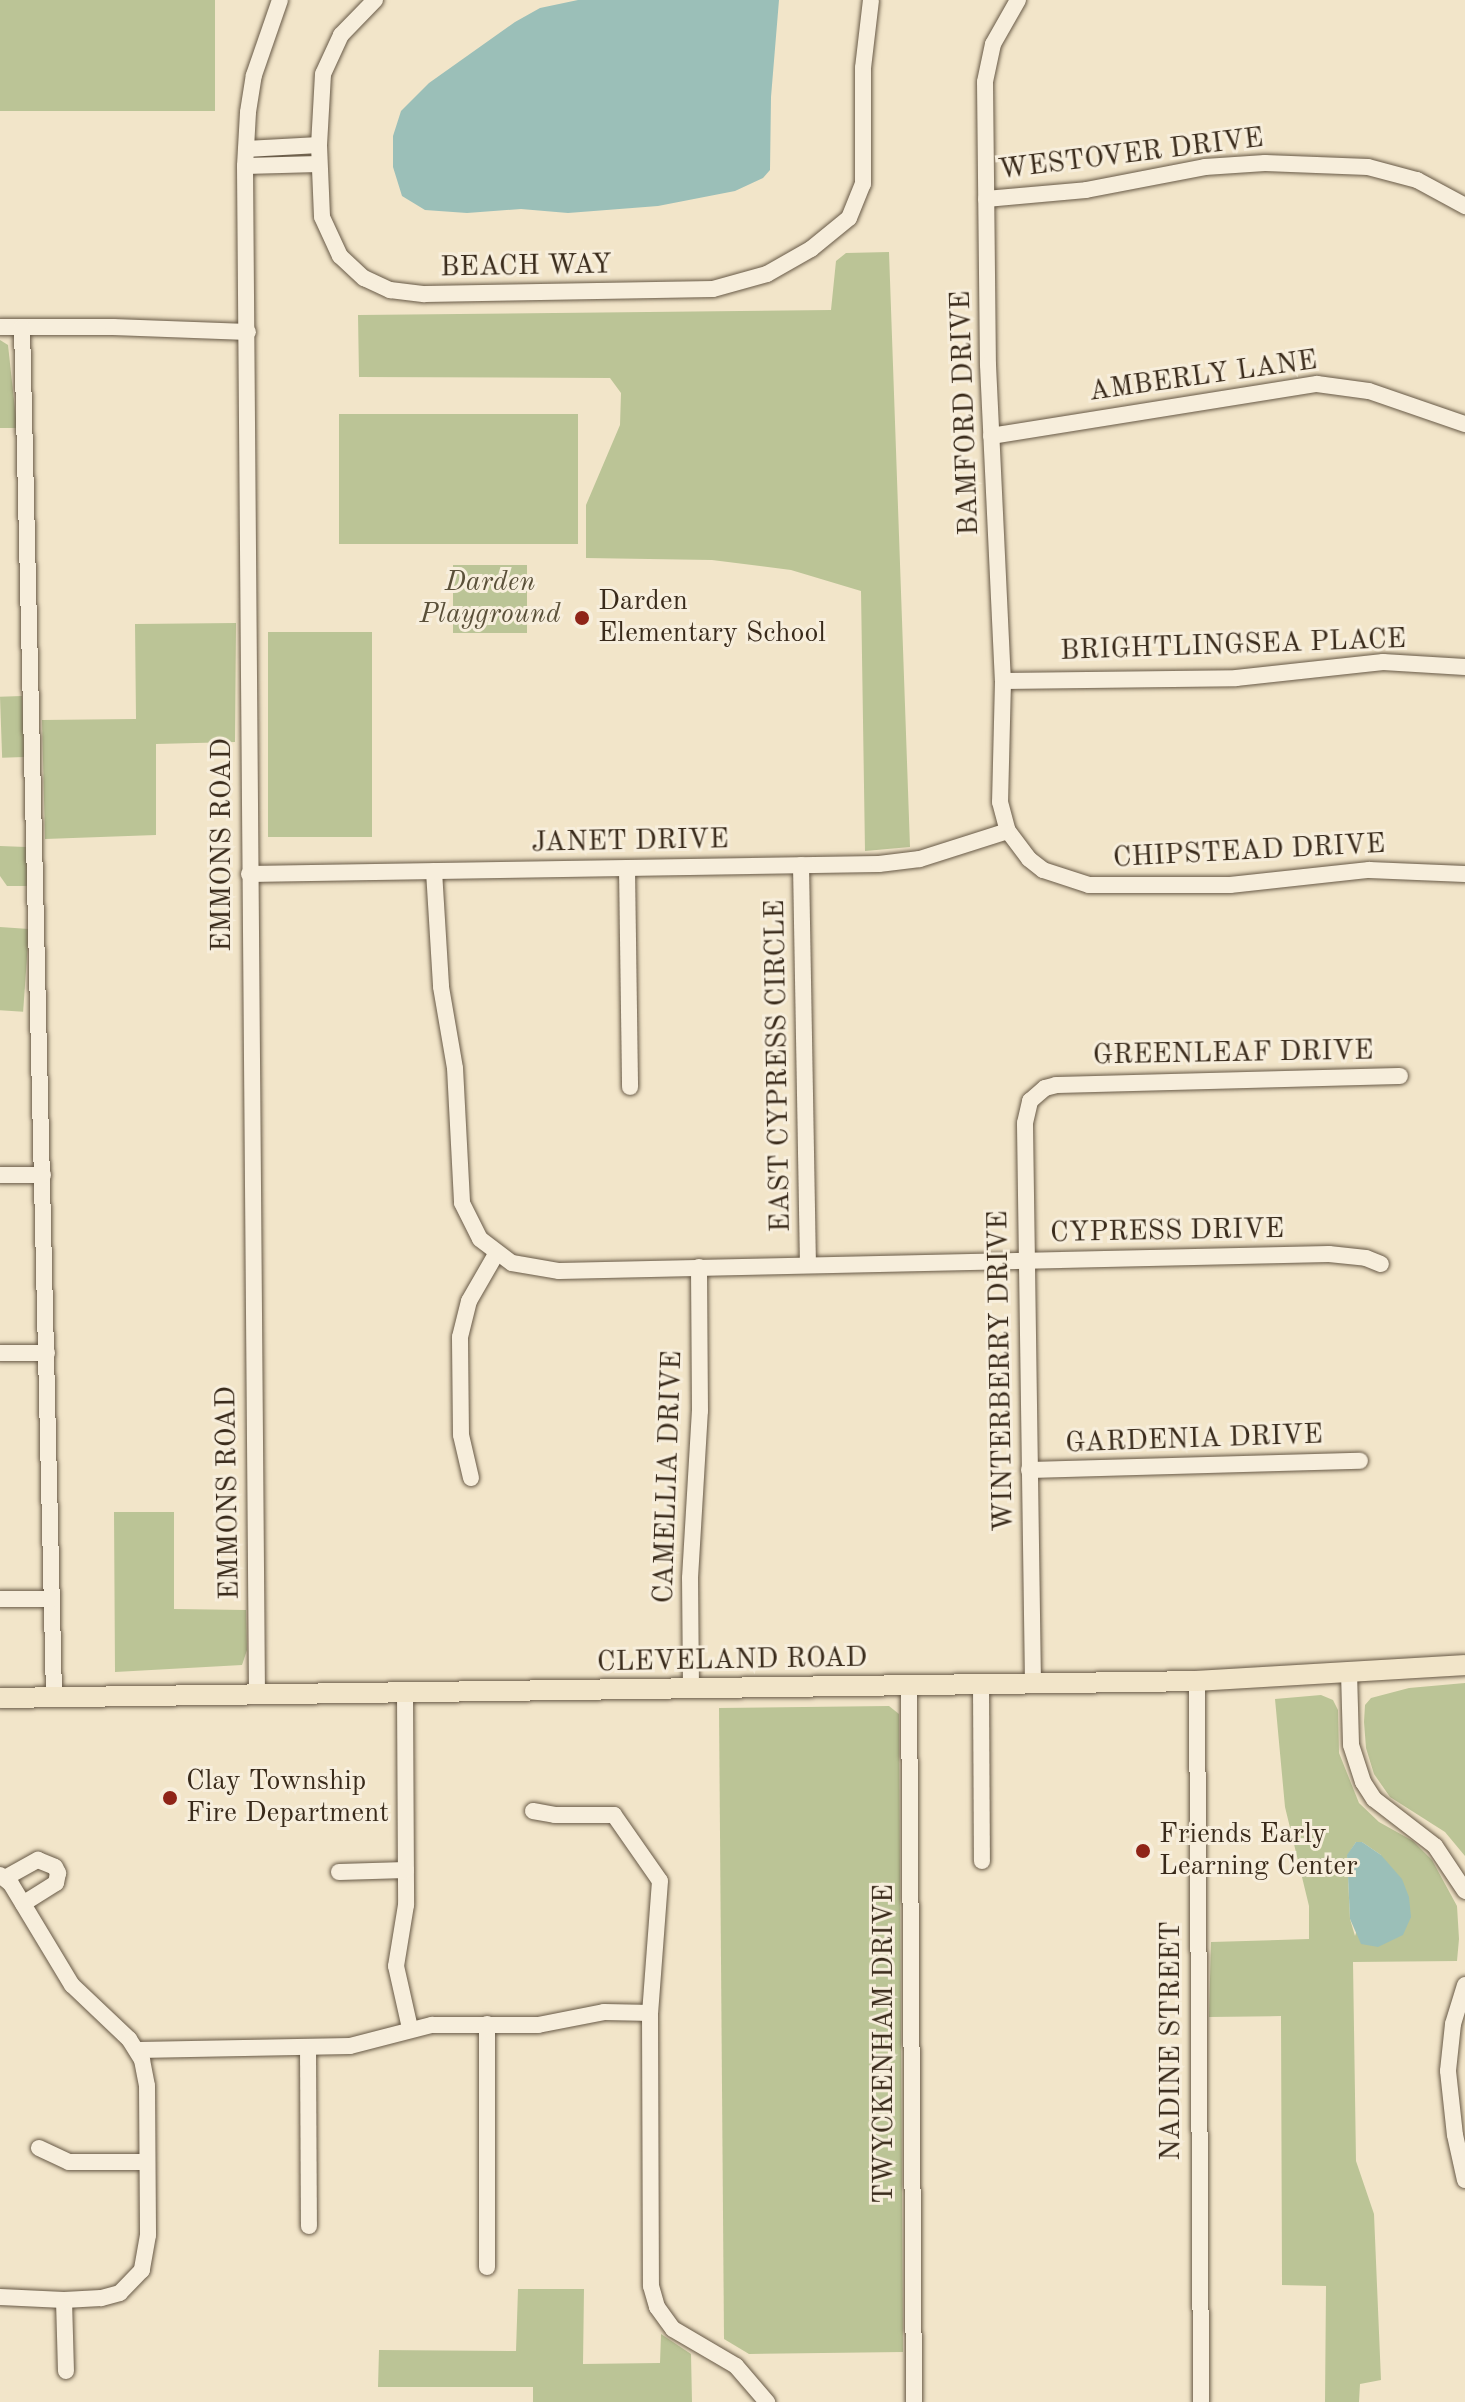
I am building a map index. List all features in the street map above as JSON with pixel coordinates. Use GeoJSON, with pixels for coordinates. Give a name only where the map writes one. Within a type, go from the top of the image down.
{"type":"FeatureCollection","features":[{"type":"Feature","properties":{"kind":"main road","name":"CLEVELAND ROAD"},"geometry":{"type":"LineString","coordinates":[[0,1698],[1197,1681],[1465,1665]]}},
{"type":"Feature","properties":{"kind":"street","name":"EMMONS ROAD"},"geometry":{"type":"LineString","coordinates":[[257,1695],[246,158],[254,75],[280,0]]}},
{"type":"Feature","properties":{"kind":"street","name":"BEACH WAY"},"geometry":{"type":"LineString","coordinates":[[375,0],[355,16],[332,51],[320,92],[322,217],[340,256],[364,278],[406,293],[713,289],[767,274],[811,249],[849,218],[863,184],[863,68],[871,0]]}},
{"type":"Feature","properties":{"kind":"street","name":"BAMFORD DRIVE"},"geometry":{"type":"LineString","coordinates":[[1008,831],[1000,802],[1003,681],[991,436],[986,199],[987,64],[1003,23],[1018,0]]}},
{"type":"Feature","properties":{"kind":"street"},"geometry":{"type":"LineString","coordinates":[[246,158],[319,145]]}},
{"type":"Feature","properties":{"kind":"street"},"geometry":{"type":"LineString","coordinates":[[246,158],[319,164]]}},
{"type":"Feature","properties":{"kind":"street","name":"WESTOVER DRIVE"},"geometry":{"type":"LineString","coordinates":[[986,199],[1086,190],[1205,167],[1280,163],[1368,167],[1397,173],[1465,206]]}},
{"type":"Feature","properties":{"kind":"street"},"geometry":{"type":"LineString","coordinates":[[0,327],[248,332]]}},
{"type":"Feature","properties":{"kind":"street"},"geometry":{"type":"LineString","coordinates":[[22,327],[54,1697]]}},
{"type":"Feature","properties":{"kind":"street","name":"AMBERLY LANE"},"geometry":{"type":"LineString","coordinates":[[991,436],[1317,384],[1369,391],[1465,424]]}},
{"type":"Feature","properties":{"kind":"street","name":"BRIGHTLINGSEA PLACE"},"geometry":{"type":"LineString","coordinates":[[1003,681],[1236,678],[1383,662],[1465,667]]}},
{"type":"Feature","properties":{"kind":"street","name":"JANET DRIVE"},"geometry":{"type":"LineString","coordinates":[[249,874],[801,865],[920,859],[1008,831]]}},
{"type":"Feature","properties":{"kind":"street","name":"CHIPSTEAD DRIVE"},"geometry":{"type":"LineString","coordinates":[[1008,831],[1023,853],[1043,870],[1089,885],[1230,885],[1369,870],[1465,874]]}},
{"type":"Feature","properties":{"kind":"street","name":"EAST CYPRESS CIRCLE"},"geometry":{"type":"LineString","coordinates":[[801,865],[808,1265]]}},
{"type":"Feature","properties":{"kind":"street"},"geometry":{"type":"LineString","coordinates":[[627,868],[630,1087]]}},
{"type":"Feature","properties":{"kind":"street"},"geometry":{"type":"LineString","coordinates":[[434,871],[441,987],[458,1103],[459,1186],[473,1229],[496,1254],[469,1301],[460,1337],[462,1450],[471,1478]]}},
{"type":"Feature","properties":{"kind":"street","name":"GREENLEAF DRIVE"},"geometry":{"type":"LineString","coordinates":[[1068,1084],[1400,1076]]}},
{"type":"Feature","properties":{"kind":"street","name":"WINTERBERRY DRIVE"},"geometry":{"type":"LineString","coordinates":[[1033,1684],[1026,1111],[1030,1101],[1045,1088],[1068,1084]]}},
{"type":"Feature","properties":{"kind":"street"},"geometry":{"type":"LineString","coordinates":[[0,1175],[43,1175]]}},
{"type":"Feature","properties":{"kind":"street","name":"CYPRESS DRIVE"},"geometry":{"type":"LineString","coordinates":[[496,1254],[537,1269],[1329,1254],[1366,1258],[1381,1264]]}},
{"type":"Feature","properties":{"kind":"street","name":"CAMELLIA DRIVE"},"geometry":{"type":"LineString","coordinates":[[691,1689],[690,1578],[700,1411],[699,1267]]}},
{"type":"Feature","properties":{"kind":"street"},"geometry":{"type":"LineString","coordinates":[[0,1353],[47,1353]]}},
{"type":"Feature","properties":{"kind":"street","name":"GARDENIA DRIVE"},"geometry":{"type":"LineString","coordinates":[[1029,1470],[1360,1461]]}},
{"type":"Feature","properties":{"kind":"street"},"geometry":{"type":"LineString","coordinates":[[0,1599],[51,1599]]}},
{"type":"Feature","properties":{"kind":"street"},"geometry":{"type":"LineString","coordinates":[[1349,1672],[1351,1745],[1363,1782],[1374,1799],[1435,1846],[1465,1891]]}},
{"type":"Feature","properties":{"kind":"street","name":"NADINE STREET"},"geometry":{"type":"LineString","coordinates":[[1197,1681],[1201,2402]]}},
{"type":"Feature","properties":{"kind":"street"},"geometry":{"type":"LineString","coordinates":[[981,1685],[982,1861]]}},
{"type":"Feature","properties":{"kind":"street","name":"TWYCKENHAM DRIVE"},"geometry":{"type":"LineString","coordinates":[[909,1686],[914,2402]]}},
{"type":"Feature","properties":{"kind":"street"},"geometry":{"type":"LineString","coordinates":[[405,1693],[405,1917],[396,1966],[410,2028]]}},
{"type":"Feature","properties":{"kind":"street"},"geometry":{"type":"LineString","coordinates":[[533,1811],[555,1815],[614,1815],[660,1881],[650,2013],[650,2274],[653,2296],[673,2329],[736,2366],[767,2402]]}},
{"type":"Feature","properties":{"kind":"street"},"geometry":{"type":"LineString","coordinates":[[0,2297],[64,2300],[111,2296],[128,2288],[142,2270],[147,2250],[147,2086],[138,2050],[72,1985],[23,1904],[2,1876],[38,1860],[55,1867],[59,1877],[54,1886],[23,1904]]}},
{"type":"Feature","properties":{"kind":"street"},"geometry":{"type":"LineString","coordinates":[[339,1872],[406,1870]]}},
{"type":"Feature","properties":{"kind":"street"},"geometry":{"type":"LineString","coordinates":[[1465,1985],[1453,2024],[1448,2071],[1455,2135],[1465,2180]]}},
{"type":"Feature","properties":{"kind":"street"},"geometry":{"type":"LineString","coordinates":[[138,2050],[350,2046],[410,2028],[538,2025],[604,2012],[650,2013]]}},
{"type":"Feature","properties":{"kind":"street"},"geometry":{"type":"LineString","coordinates":[[487,2024],[487,2267]]}},
{"type":"Feature","properties":{"kind":"street"},"geometry":{"type":"LineString","coordinates":[[308,2047],[309,2226]]}},
{"type":"Feature","properties":{"kind":"street"},"geometry":{"type":"LineString","coordinates":[[39,2148],[69,2162],[147,2162]]}},
{"type":"Feature","properties":{"kind":"street"},"geometry":{"type":"LineString","coordinates":[[64,2300],[66,2371]]}},
{"type":"Feature","properties":{"kind":"green space"},"geometry":{"type":"Polygon","coordinates":[[[0,0],[215,0],[215,111],[0,111],[0,0]]]}},
{"type":"Feature","properties":{"kind":"green space"},"geometry":{"type":"Polygon","coordinates":[[[889,252],[910,847],[865,851],[861,591],[791,570],[712,560],[586,558],[586,505],[620,425],[621,393],[610,378],[359,377],[358,315],[831,310],[836,261],[846,253],[889,252]]]}},
{"type":"Feature","properties":{"kind":"green space"},"geometry":{"type":"Polygon","coordinates":[[[0,340],[8,345],[17,428],[0,428],[0,340]]]}},
{"type":"Feature","properties":{"kind":"green space"},"geometry":{"type":"Polygon","coordinates":[[[339,414],[578,414],[578,544],[339,544],[339,414]]]}},
{"type":"Feature","properties":{"kind":"green space","name":"Darden Playground"},"geometry":{"type":"Polygon","coordinates":[[[453,565],[527,565],[527,633],[453,633],[453,565]]]}},
{"type":"Feature","properties":{"kind":"green space"},"geometry":{"type":"Polygon","coordinates":[[[236,623],[235,742],[156,744],[156,835],[45,839],[42,720],[136,719],[135,624],[236,623]]]}},
{"type":"Feature","properties":{"kind":"green space"},"geometry":{"type":"Polygon","coordinates":[[[268,632],[372,632],[372,837],[268,837],[268,632]]]}},
{"type":"Feature","properties":{"kind":"green space"},"geometry":{"type":"Polygon","coordinates":[[[22,696],[24,757],[2,758],[0,697],[22,696]]]}},
{"type":"Feature","properties":{"kind":"green space"},"geometry":{"type":"Polygon","coordinates":[[[0,846],[26,847],[28,886],[7,886],[0,876],[0,846]]]}},
{"type":"Feature","properties":{"kind":"green space"},"geometry":{"type":"Polygon","coordinates":[[[0,927],[29,929],[23,1012],[0,1010],[0,927]]]}},
{"type":"Feature","properties":{"kind":"green space"},"geometry":{"type":"Polygon","coordinates":[[[114,1512],[174,1512],[174,1609],[246,1610],[247,1650],[242,1665],[115,1672],[114,1512]]]}},
{"type":"Feature","properties":{"kind":"green space"},"geometry":{"type":"Polygon","coordinates":[[[1465,1683],[1465,1856],[1445,1832],[1390,1797],[1374,1774],[1366,1748],[1364,1722],[1365,1705],[1371,1698],[1409,1688],[1465,1683]]]}},
{"type":"Feature","properties":{"kind":"green space"},"geometry":{"type":"Polygon","coordinates":[[[1321,1695],[1333,1700],[1338,1710],[1339,1753],[1359,1803],[1379,1822],[1413,1841],[1432,1860],[1457,1906],[1457,1961],[1353,1962],[1356,2161],[1374,2214],[1381,2380],[1360,2384],[1359,2402],[1325,2402],[1326,2286],[1282,2285],[1281,2016],[1209,2017],[1211,1942],[1309,1939],[1309,1906],[1285,1807],[1275,1699],[1321,1695]],[[1356,1842],[1347,1856],[1350,1919],[1355,1936],[1381,1855],[1362,1842],[1356,1842]]]}},
{"type":"Feature","properties":{"kind":"green space"},"geometry":{"type":"Polygon","coordinates":[[[889,1706],[899,1714],[903,2352],[749,2354],[724,2339],[719,1708],[889,1706]]]}},
{"type":"Feature","properties":{"kind":"green space"},"geometry":{"type":"Polygon","coordinates":[[[518,2289],[584,2289],[583,2364],[660,2363],[661,2334],[691,2354],[692,2402],[533,2402],[533,2387],[378,2387],[379,2350],[516,2351],[518,2289]]]}},
{"type":"Feature","properties":{"kind":"water"},"geometry":{"type":"Polygon","coordinates":[[[578,0],[779,0],[771,97],[770,170],[763,178],[735,191],[658,206],[568,213],[521,209],[467,213],[425,210],[402,196],[393,167],[393,136],[401,111],[429,83],[515,22],[540,8],[578,0]]]}},
{"type":"Feature","properties":{"kind":"water"},"geometry":{"type":"Polygon","coordinates":[[[1356,1842],[1362,1842],[1381,1855],[1402,1879],[1409,1897],[1411,1917],[1403,1935],[1378,1947],[1361,1944],[1350,1919],[1347,1855],[1356,1842]]]}},
{"type":"Feature","properties":{"kind":"place","name":"Darden Elementary School"},"geometry":{"type":"Point","coordinates":[582,618]}},
{"type":"Feature","properties":{"kind":"place","name":"Clay Township Fire Department"},"geometry":{"type":"Point","coordinates":[170,1798]}},
{"type":"Feature","properties":{"kind":"place","name":"Friends Early Learning Center"},"geometry":{"type":"Point","coordinates":[1143,1851]}}]}
